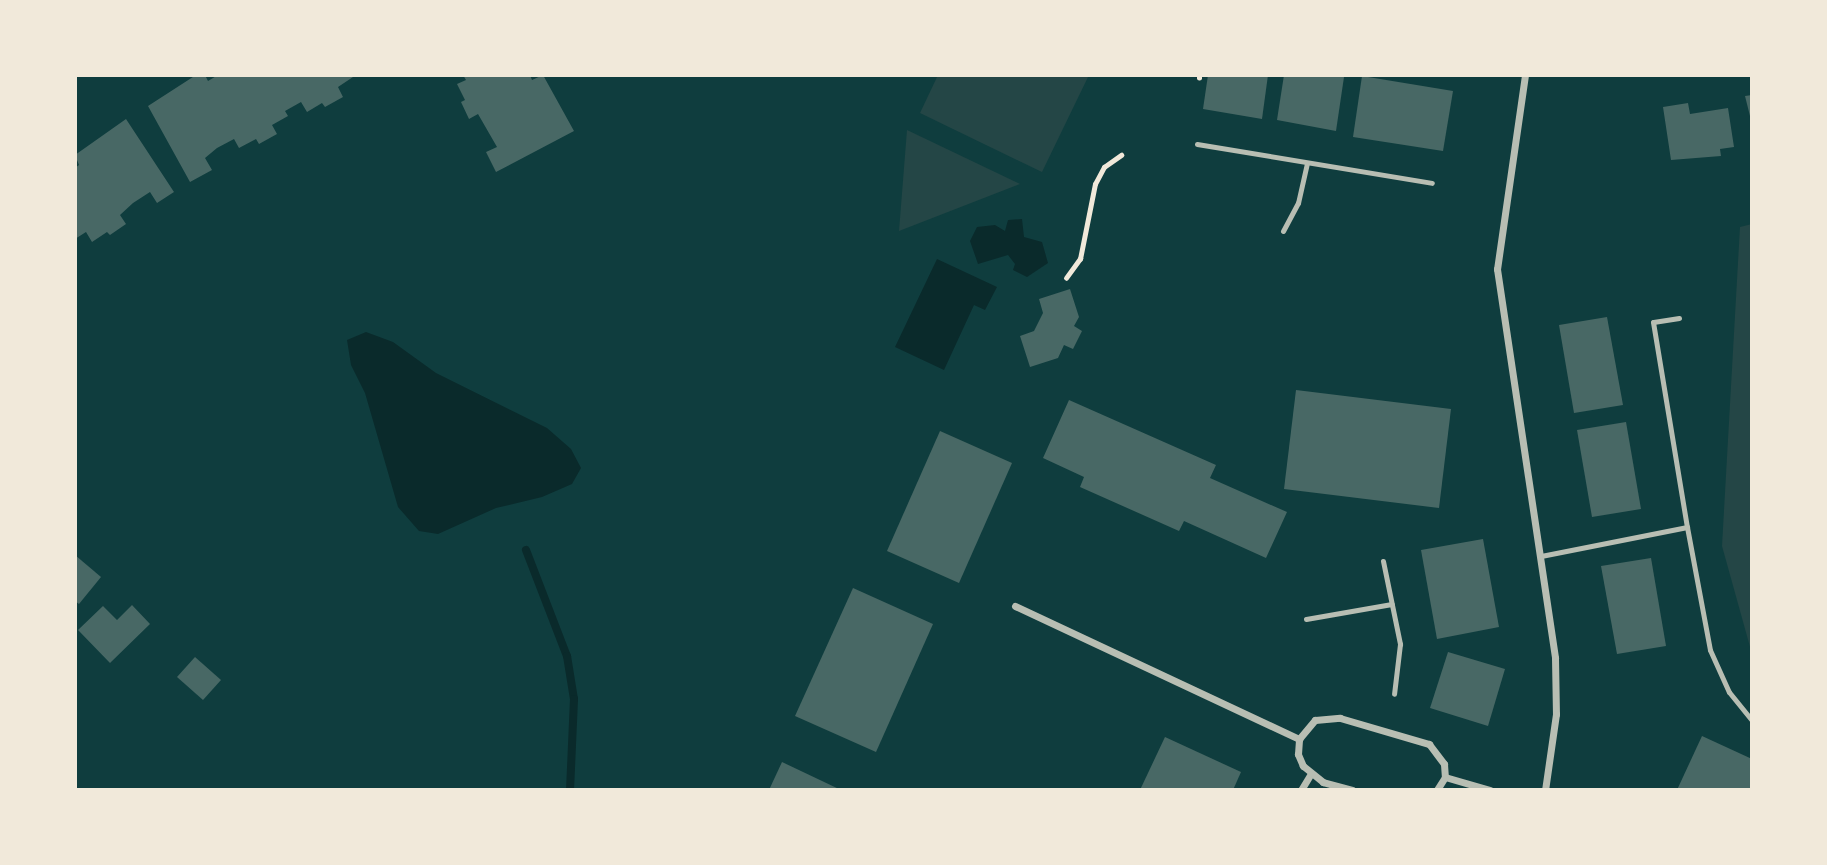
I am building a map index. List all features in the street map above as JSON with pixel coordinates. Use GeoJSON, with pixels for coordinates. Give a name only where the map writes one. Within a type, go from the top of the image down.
{"type":"FeatureCollection","features":[{"type":"Feature","properties":{"kind":"street"},"geometry":{"type":"LineString","coordinates":[[1525,75],[1504,197],[1497,269],[1510,379],[1541,556],[1555,659],[1556,714],[1545,790]]}},
{"type":"Feature","properties":{"kind":"street"},"geometry":{"type":"LineString","coordinates":[[1015,606],[1299,739]]}},
{"type":"Feature","properties":{"kind":"street"},"geometry":{"type":"LineString","coordinates":[[1352,790],[1310,775],[1298,754],[1299,739],[1315,720],[1353,721],[1429,744],[1444,764],[1445,777],[1437,790]]}},
{"type":"Feature","properties":{"kind":"street"},"geometry":{"type":"LineString","coordinates":[[1301,790],[1310,775]]}},
{"type":"Feature","properties":{"kind":"street"},"geometry":{"type":"LineString","coordinates":[[1445,777],[1490,790]]}},
{"type":"Feature","properties":{"kind":"lane"},"geometry":{"type":"LineString","coordinates":[[1197,144],[1432,183]]}},
{"type":"Feature","properties":{"kind":"lane"},"geometry":{"type":"LineString","coordinates":[[1283,231],[1298,203],[1307,163]]}},
{"type":"Feature","properties":{"kind":"lane"},"geometry":{"type":"LineString","coordinates":[[1679,318],[1653,322],[1687,527],[1710,650],[1729,692],[1752,720]]}},
{"type":"Feature","properties":{"kind":"lane"},"geometry":{"type":"LineString","coordinates":[[1541,556],[1687,527]]}},
{"type":"Feature","properties":{"kind":"lane"},"geometry":{"type":"LineString","coordinates":[[1383,561],[1401,665],[1394,694]]}},
{"type":"Feature","properties":{"kind":"lane"},"geometry":{"type":"LineString","coordinates":[[1306,619],[1392,604]]}},
{"type":"Feature","properties":{"kind":"path"},"geometry":{"type":"LineString","coordinates":[[1066,278],[1080,258],[1095,184],[1104,167],[1121,155]]}},
{"type":"Feature","properties":{"kind":"shaded area"},"geometry":{"type":"Polygon","coordinates":[[[938,75],[1089,75],[1042,172],[920,113],[938,75]]]}},
{"type":"Feature","properties":{"kind":"shaded area"},"geometry":{"type":"Polygon","coordinates":[[[907,130],[1020,184],[899,231],[907,130]]]}},
{"type":"Feature","properties":{"kind":"shaded area"},"geometry":{"type":"Polygon","coordinates":[[[1022,219],[1024,237],[1042,242],[1048,263],[1027,277],[1013,270],[1015,264],[1008,255],[978,264],[970,241],[977,227],[995,225],[1005,231],[1008,220],[1022,219]]]}},
{"type":"Feature","properties":{"kind":"shaded area"},"geometry":{"type":"Polygon","coordinates":[[[1752,224],[1752,654],[1722,546],[1740,227],[1752,224]]]}},
{"type":"Feature","properties":{"kind":"shaded area"},"geometry":{"type":"Polygon","coordinates":[[[937,259],[997,287],[985,310],[974,305],[944,370],[895,347],[937,259]]]}},
{"type":"Feature","properties":{"kind":"shaded area"},"geometry":{"type":"Polygon","coordinates":[[[366,332],[393,342],[436,373],[547,428],[571,449],[581,468],[572,484],[542,497],[496,508],[438,534],[419,531],[398,507],[365,393],[351,365],[347,340],[366,332]]]}},
{"type":"Feature","properties":{"kind":"building"},"geometry":{"type":"Polygon","coordinates":[[[196,75],[205,75],[208,81],[218,75],[356,75],[338,87],[343,97],[325,107],[322,103],[307,112],[301,102],[285,111],[288,116],[272,125],[277,134],[259,144],[256,139],[239,148],[234,139],[217,148],[205,158],[212,170],[190,182],[148,106],[196,75]]]}},
{"type":"Feature","properties":{"kind":"building"},"geometry":{"type":"Polygon","coordinates":[[[463,75],[530,75],[532,80],[543,75],[574,131],[496,172],[486,152],[497,147],[478,114],[469,119],[461,102],[465,100],[457,84],[466,80],[463,75]]]}},
{"type":"Feature","properties":{"kind":"building"},"geometry":{"type":"Polygon","coordinates":[[[1208,75],[1268,75],[1262,119],[1203,109],[1208,75]]]}},
{"type":"Feature","properties":{"kind":"building"},"geometry":{"type":"Polygon","coordinates":[[[1284,75],[1344,77],[1336,131],[1277,120],[1284,75]]]}},
{"type":"Feature","properties":{"kind":"building"},"geometry":{"type":"Polygon","coordinates":[[[1362,76],[1453,91],[1443,151],[1353,137],[1362,76]]]}},
{"type":"Feature","properties":{"kind":"building"},"geometry":{"type":"Polygon","coordinates":[[[1752,95],[1752,120],[1751,120],[1745,96],[1752,95]]]}},
{"type":"Feature","properties":{"kind":"building"},"geometry":{"type":"Polygon","coordinates":[[[1688,103],[1690,114],[1728,108],[1734,147],[1720,149],[1721,156],[1671,160],[1663,107],[1688,103]]]}},
{"type":"Feature","properties":{"kind":"building"},"geometry":{"type":"Polygon","coordinates":[[[126,119],[174,192],[157,203],[150,192],[133,203],[120,215],[126,224],[110,235],[107,232],[92,242],[86,232],[75,239],[75,168],[79,165],[75,155],[126,119]]]}},
{"type":"Feature","properties":{"kind":"building"},"geometry":{"type":"Polygon","coordinates":[[[1070,289],[1079,317],[1074,326],[1082,331],[1073,349],[1064,345],[1058,358],[1030,367],[1020,336],[1034,331],[1043,313],[1039,299],[1070,289]]]}},
{"type":"Feature","properties":{"kind":"building"},"geometry":{"type":"Polygon","coordinates":[[[1607,317],[1623,405],[1574,413],[1559,325],[1607,317]]]}},
{"type":"Feature","properties":{"kind":"building"},"geometry":{"type":"Polygon","coordinates":[[[1296,390],[1451,409],[1439,508],[1284,489],[1296,390]]]}},
{"type":"Feature","properties":{"kind":"building"},"geometry":{"type":"Polygon","coordinates":[[[1069,400],[1216,465],[1210,478],[1287,512],[1266,558],[1184,521],[1179,531],[1080,487],[1084,477],[1043,458],[1069,400]]]}},
{"type":"Feature","properties":{"kind":"building"},"geometry":{"type":"Polygon","coordinates":[[[1626,422],[1641,509],[1592,517],[1577,430],[1626,422]]]}},
{"type":"Feature","properties":{"kind":"building"},"geometry":{"type":"Polygon","coordinates":[[[940,431],[1012,463],[959,583],[887,551],[940,431]]]}},
{"type":"Feature","properties":{"kind":"building"},"geometry":{"type":"Polygon","coordinates":[[[1483,539],[1499,627],[1437,639],[1421,550],[1483,539]]]}},
{"type":"Feature","properties":{"kind":"building"},"geometry":{"type":"Polygon","coordinates":[[[75,555],[101,577],[79,604],[75,601],[75,555]]]}},
{"type":"Feature","properties":{"kind":"building"},"geometry":{"type":"Polygon","coordinates":[[[1651,558],[1666,646],[1617,654],[1601,566],[1651,558]]]}},
{"type":"Feature","properties":{"kind":"building"},"geometry":{"type":"Polygon","coordinates":[[[853,588],[933,624],[876,752],[795,716],[853,588]]]}},
{"type":"Feature","properties":{"kind":"building"},"geometry":{"type":"Polygon","coordinates":[[[132,605],[150,624],[110,663],[78,630],[103,606],[117,620],[132,605]]]}},
{"type":"Feature","properties":{"kind":"building"},"geometry":{"type":"Polygon","coordinates":[[[1448,652],[1505,669],[1488,726],[1430,708],[1448,652]]]}},
{"type":"Feature","properties":{"kind":"building"},"geometry":{"type":"Polygon","coordinates":[[[195,657],[221,680],[203,700],[177,677],[195,657]]]}},
{"type":"Feature","properties":{"kind":"building"},"geometry":{"type":"Polygon","coordinates":[[[1702,736],[1752,759],[1752,790],[1677,790],[1702,736]]]}},
{"type":"Feature","properties":{"kind":"building"},"geometry":{"type":"Polygon","coordinates":[[[1165,737],[1241,772],[1233,790],[1140,790],[1165,737]]]}},
{"type":"Feature","properties":{"kind":"building"},"geometry":{"type":"Polygon","coordinates":[[[782,762],[841,790],[769,790],[782,762]]]}},
{"type":"Feature","properties":{"kind":"waterway"},"geometry":{"type":"LineString","coordinates":[[526,550],[567,656],[574,699],[570,790]]}}]}
